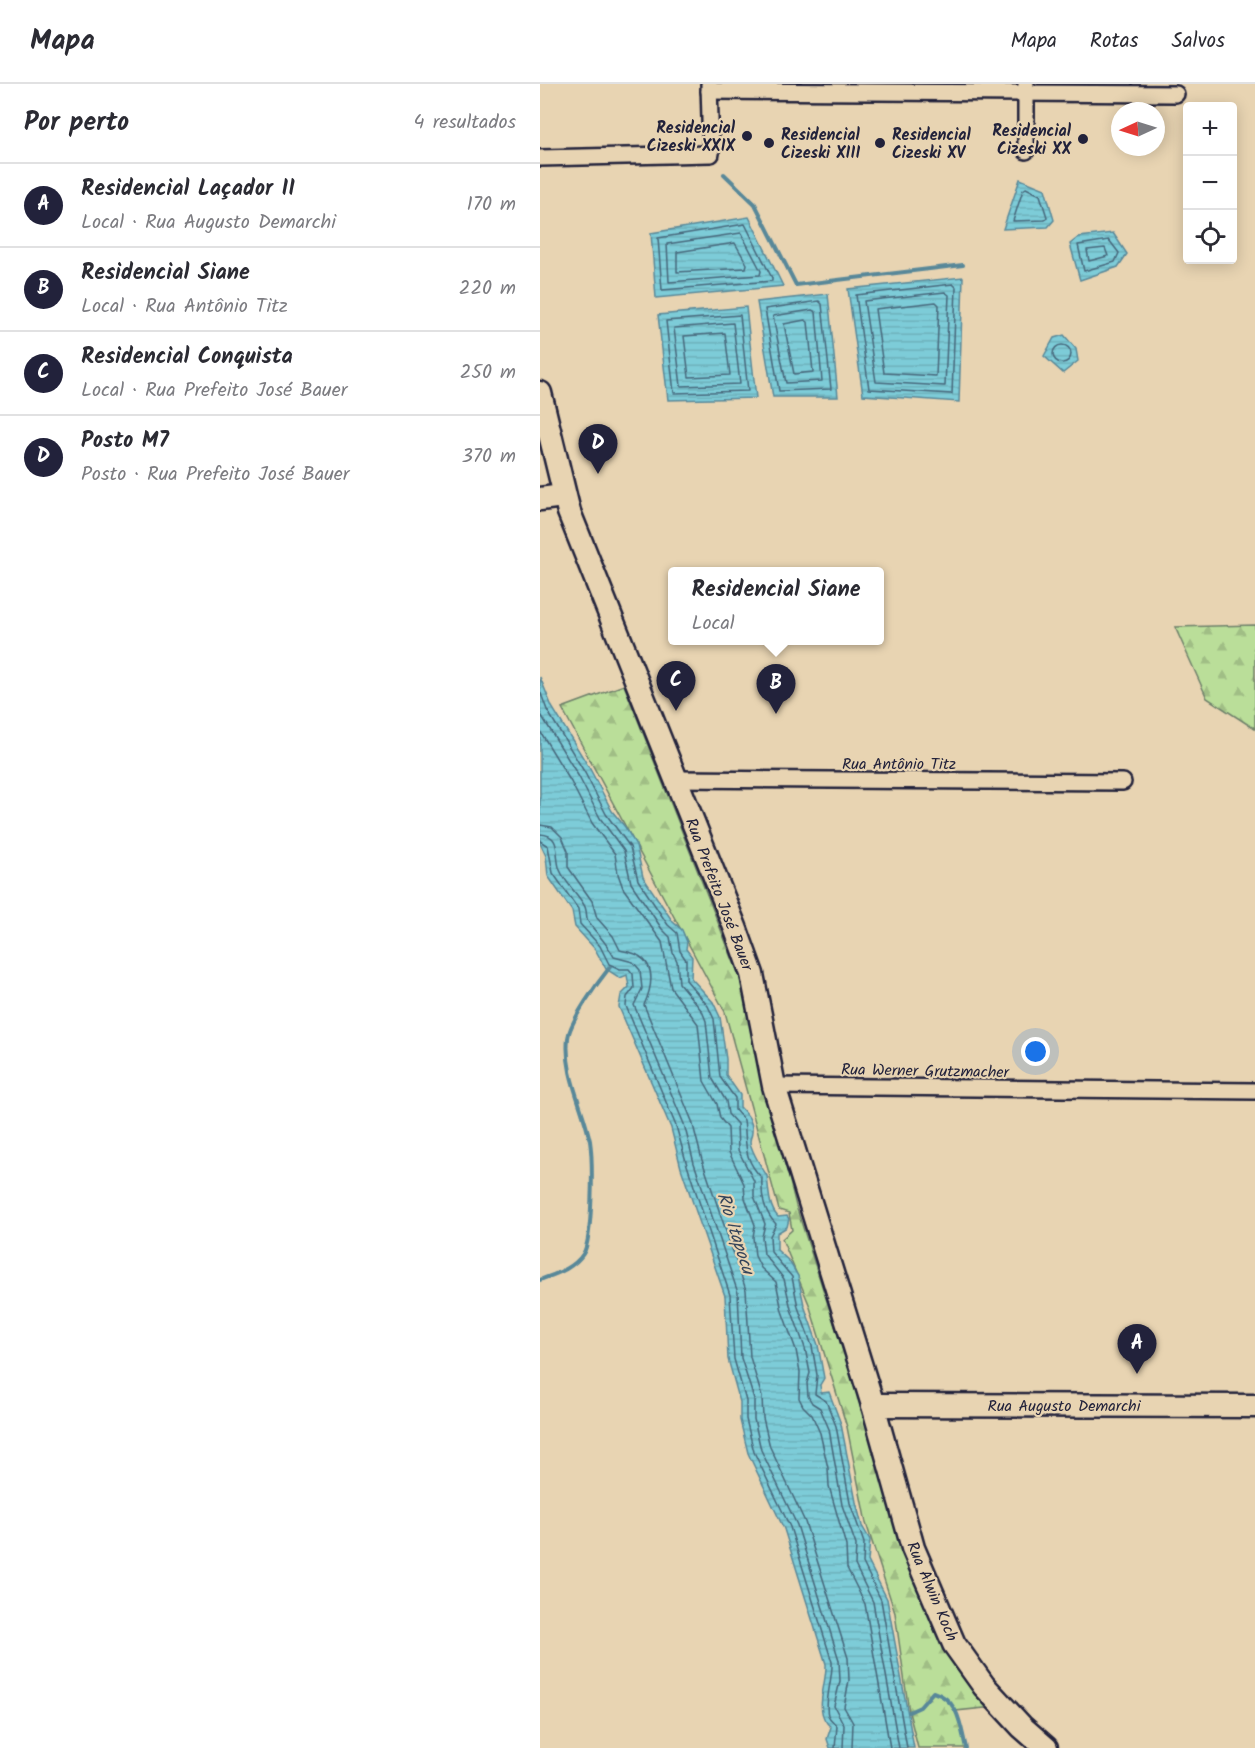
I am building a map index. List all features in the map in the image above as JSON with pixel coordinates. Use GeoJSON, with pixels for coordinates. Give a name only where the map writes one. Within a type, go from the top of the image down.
{"type":"FeatureCollection","features":[{"type":"Feature","properties":{"kind":"street"},"geometry":{"type":"LineString","coordinates":[[540,158],[711,154],[709,88],[1026,89],[1176,94]]}},
{"type":"Feature","properties":{"kind":"street"},"geometry":{"type":"LineString","coordinates":[[1026,89],[1026,151]]}},
{"type":"Feature","properties":{"kind":"street","name":"Rua Prefeito José Bauer"},"geometry":{"type":"LineString","coordinates":[[540,393],[563,495],[752,974],[774,1086],[873,1405]]}},
{"type":"Feature","properties":{"kind":"street"},"geometry":{"type":"LineString","coordinates":[[540,499],[563,495]]}},
{"type":"Feature","properties":{"kind":"street","name":"Rua Antônio Titz"},"geometry":{"type":"LineString","coordinates":[[675,779],[1123,782]]}},
{"type":"Feature","properties":{"kind":"street","name":"Rua Werner Grutzmacher"},"geometry":{"type":"LineString","coordinates":[[774,1086],[1255,1091]]}},
{"type":"Feature","properties":{"kind":"street","name":"Rua Augusto Demarchi"},"geometry":{"type":"LineString","coordinates":[[873,1405],[1255,1406]]}},
{"type":"Feature","properties":{"kind":"street","name":"Rua Alwin Koch"},"geometry":{"type":"LineString","coordinates":[[873,1405],[913,1548],[954,1644],[984,1686],[1022,1727],[1046,1748]]}},
{"type":"Feature","properties":{"kind":"green space"},"geometry":{"type":"Polygon","coordinates":[[[1255,625],[1255,729],[1207,698],[1175,627],[1255,625]]]}},
{"type":"Feature","properties":{"kind":"green space"},"geometry":{"type":"Polygon","coordinates":[[[624,685],[740,978],[796,1206],[909,1554],[994,1707],[956,1711],[966,1748],[918,1748],[909,1712],[895,1613],[866,1523],[847,1427],[809,1304],[782,1239],[792,1230],[789,1213],[779,1210],[725,1012],[562,708],[624,685]]]}},
{"type":"Feature","properties":{"kind":"water"},"geometry":{"type":"Polygon","coordinates":[[[1020,179],[1045,189],[1054,220],[1048,227],[1003,229],[1020,179]]]}},
{"type":"Feature","properties":{"kind":"water"},"geometry":{"type":"Polygon","coordinates":[[[749,217],[783,286],[656,298],[651,233],[749,217]]]}},
{"type":"Feature","properties":{"kind":"water"},"geometry":{"type":"Polygon","coordinates":[[[1113,233],[1127,254],[1118,267],[1080,280],[1070,244],[1079,237],[1113,233]]]}},
{"type":"Feature","properties":{"kind":"water"},"geometry":{"type":"Polygon","coordinates":[[[963,277],[959,402],[863,395],[848,289],[963,277]]]}},
{"type":"Feature","properties":{"kind":"water"},"geometry":{"type":"Polygon","coordinates":[[[828,294],[838,397],[773,397],[757,302],[828,294]]]}},
{"type":"Feature","properties":{"kind":"water"},"geometry":{"type":"Polygon","coordinates":[[[746,307],[756,398],[668,400],[658,315],[746,307]]]}},
{"type":"Feature","properties":{"kind":"water"},"geometry":{"type":"Polygon","coordinates":[[[1064,335],[1076,349],[1078,361],[1063,373],[1044,356],[1054,338],[1064,335]]]}},
{"type":"Feature","properties":{"kind":"water","name":"Rio Itapocu"},"geometry":{"type":"Polygon","coordinates":[[[540,677],[552,707],[590,769],[612,811],[636,845],[643,877],[673,922],[682,930],[687,942],[686,949],[692,957],[691,978],[713,1002],[720,1017],[726,1075],[740,1095],[740,1107],[750,1121],[752,1134],[750,1144],[767,1176],[772,1208],[778,1217],[787,1216],[789,1219],[787,1227],[777,1233],[777,1250],[789,1261],[798,1276],[804,1305],[818,1345],[824,1378],[820,1385],[821,1393],[829,1392],[841,1424],[862,1526],[870,1540],[868,1561],[887,1599],[914,1748],[830,1748],[827,1739],[831,1727],[825,1721],[821,1706],[826,1664],[784,1529],[748,1453],[740,1420],[740,1402],[728,1359],[725,1296],[681,1168],[671,1128],[619,1007],[621,995],[629,987],[627,975],[620,978],[606,969],[595,949],[575,927],[572,911],[548,876],[546,856],[540,843],[540,677]]]}},
{"type":"Feature","properties":{"kind":"waterway"},"geometry":{"type":"LineString","coordinates":[[724,174],[755,204],[796,285],[963,265]]}},
{"type":"Feature","properties":{"kind":"waterway"},"geometry":{"type":"LineString","coordinates":[[540,1280],[574,1264],[583,1254],[589,1233],[592,1182],[590,1141],[571,1078],[568,1038],[579,1012],[610,967]]}},
{"type":"Feature","properties":{"kind":"waterway"},"geometry":{"type":"LineString","coordinates":[[909,1712],[920,1707],[933,1692],[942,1696],[957,1714],[966,1748]]}},
{"type":"Feature","properties":{"kind":"place","name":"Residencial Cizeski XXIX"},"geometry":{"type":"Point","coordinates":[747,136]}},
{"type":"Feature","properties":{"kind":"place","name":"Residencial Cizeski XX"},"geometry":{"type":"Point","coordinates":[1083,139]}},
{"type":"Feature","properties":{"kind":"place","name":"Residencial Cizeski XIII"},"geometry":{"type":"Point","coordinates":[769,143]}},
{"type":"Feature","properties":{"kind":"place","name":"Residencial Cizeski XV"},"geometry":{"type":"Point","coordinates":[880,143]}},
{"type":"Feature","properties":{"kind":"place","name":"Posto M7"},"geometry":{"type":"Point","coordinates":[598,474]}},
{"type":"Feature","properties":{"kind":"place","name":"Residencial Conquista"},"geometry":{"type":"Point","coordinates":[676,711]}},
{"type":"Feature","properties":{"kind":"place","name":"Residencial Siane"},"geometry":{"type":"Point","coordinates":[776,714]}},
{"type":"Feature","properties":{"kind":"place","name":"Residencial Laçador II"},"geometry":{"type":"Point","coordinates":[1137,1374]}}]}
